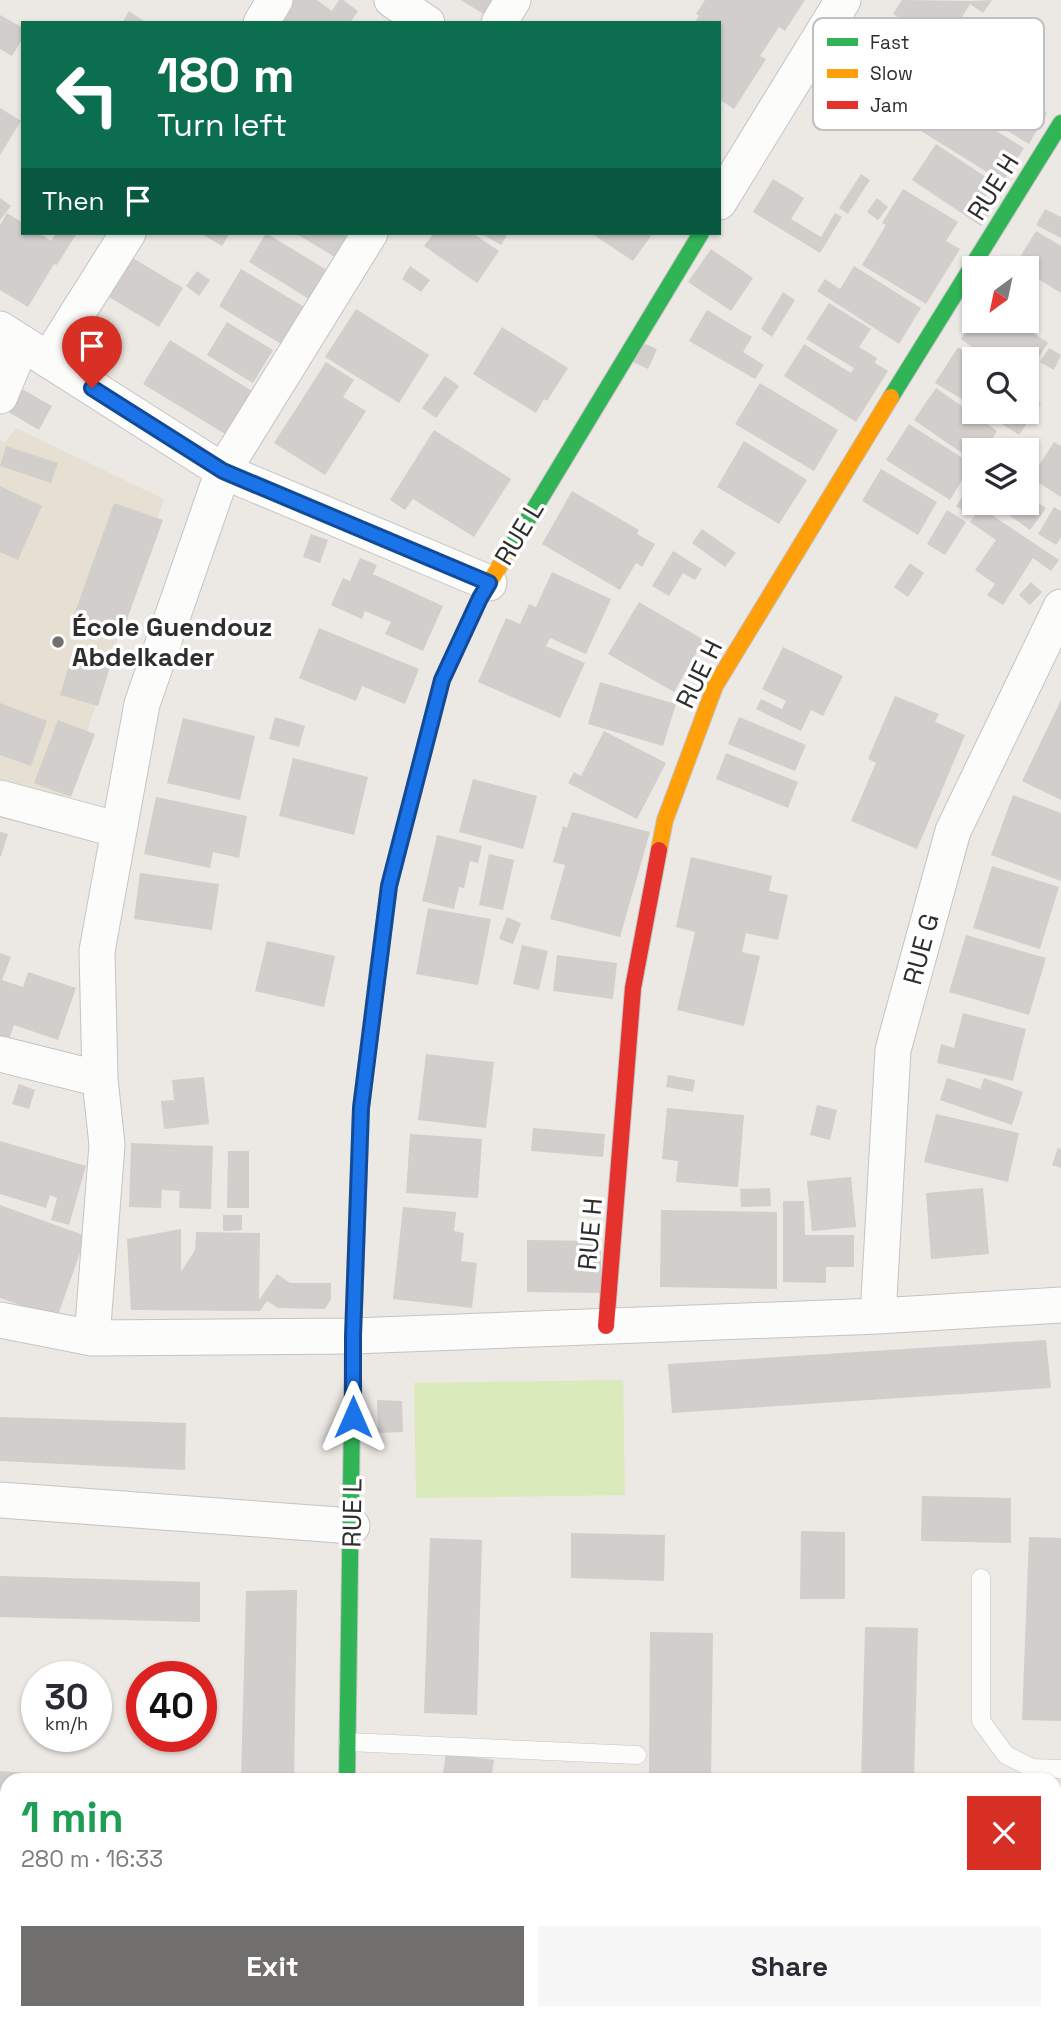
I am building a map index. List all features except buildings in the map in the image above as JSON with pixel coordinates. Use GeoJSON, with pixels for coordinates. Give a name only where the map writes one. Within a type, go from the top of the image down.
{"type":"FeatureCollection","features":[{"type":"Feature","properties":{"kind":"street"},"geometry":{"type":"LineString","coordinates":[[262,21],[275,0]]}},
{"type":"Feature","properties":{"kind":"street"},"geometry":{"type":"LineString","coordinates":[[392,0],[424,21]]}},
{"type":"Feature","properties":{"kind":"street"},"geometry":{"type":"LineString","coordinates":[[500,21],[513,0]]}},
{"type":"Feature","properties":{"kind":"street"},"geometry":{"type":"LineString","coordinates":[[833,18],[844,0]]}},
{"type":"Feature","properties":{"kind":"street"},"geometry":{"type":"LineString","coordinates":[[721,199],[813,50]]}},
{"type":"Feature","properties":{"kind":"street","name":"RUE H"},"geometry":{"type":"LineString","coordinates":[[606,1326],[633,988],[666,820],[715,686],[800,542],[1061,123]]}},
{"type":"Feature","properties":{"kind":"street"},"geometry":{"type":"LineString","coordinates":[[0,396],[23,344],[126,235]]}},
{"type":"Feature","properties":{"kind":"street"},"geometry":{"type":"LineString","coordinates":[[92,1338],[107,1145],[100,1079],[97,951],[142,704],[223,471],[369,235]]}},
{"type":"Feature","properties":{"kind":"street","name":"RUE L"},"geometry":{"type":"LineString","coordinates":[[347,1773],[353,1336],[361,1108],[389,886],[442,680],[480,598],[700,235]]}},
{"type":"Feature","properties":{"kind":"street"},"geometry":{"type":"LineString","coordinates":[[23,344],[223,471],[489,583]]}},
{"type":"Feature","properties":{"kind":"street","name":"RUE G"},"geometry":{"type":"LineString","coordinates":[[878,1316],[893,1050],[953,831],[1061,607]]}},
{"type":"Feature","properties":{"kind":"street"},"geometry":{"type":"LineString","coordinates":[[0,799],[119,830]]}},
{"type":"Feature","properties":{"kind":"street"},"geometry":{"type":"LineString","coordinates":[[0,1054],[100,1079]]}},
{"type":"Feature","properties":{"kind":"street"},"geometry":{"type":"LineString","coordinates":[[0,1320],[92,1338],[353,1336],[878,1316],[1061,1305]]}},
{"type":"Feature","properties":{"kind":"street"},"geometry":{"type":"LineString","coordinates":[[0,1500],[352,1526]]}},
{"type":"Feature","properties":{"kind":"lane"},"geometry":{"type":"LineString","coordinates":[[981,1578],[981,1721],[1006,1755],[1032,1768],[1061,1769]]}},
{"type":"Feature","properties":{"kind":"lane"},"geometry":{"type":"LineString","coordinates":[[348,1742],[637,1755]]}},
{"type":"Feature","properties":{"kind":"shaded area","name":"École Guendouz Abdelkader"},"geometry":{"type":"Polygon","coordinates":[[[16,428],[164,499],[62,806],[0,785],[0,440],[5,442],[16,428]]]}},
{"type":"Feature","properties":{"kind":"green space"},"geometry":{"type":"Polygon","coordinates":[[[623,1380],[625,1495],[416,1498],[414,1383],[623,1380]]]}},
{"type":"Feature","properties":{"kind":"traffic: fast"},"geometry":{"type":"LineString","coordinates":[[891,397],[1061,123]]}},
{"type":"Feature","properties":{"kind":"traffic: fast"},"geometry":{"type":"LineString","coordinates":[[510,549],[700,235]]}},
{"type":"Feature","properties":{"kind":"traffic: fast"},"geometry":{"type":"LineString","coordinates":[[347,1773],[353,1339]]}},
{"type":"Feature","properties":{"kind":"traffic: slow"},"geometry":{"type":"LineString","coordinates":[[659,850],[665,820],[715,686],[891,397]]}},
{"type":"Feature","properties":{"kind":"traffic: slow"},"geometry":{"type":"LineString","coordinates":[[376,985],[389,886],[442,680],[480,598],[510,549]]}},
{"type":"Feature","properties":{"kind":"traffic: jam"},"geometry":{"type":"LineString","coordinates":[[606,1326],[633,988],[659,850]]}},
{"type":"Feature","properties":{"kind":"traffic: jam"},"geometry":{"type":"LineString","coordinates":[[353,1339],[361,1108],[376,985]]}},
{"type":"Feature","properties":{"kind":"place","name":"École Guendouz Abdelkader"},"geometry":{"type":"Point","coordinates":[58,642]}},
{"type":"Feature","properties":{"kind":"route"},"geometry":{"type":"LineString","coordinates":[[92,388],[223,471],[489,583],[442,680],[389,886],[361,1108],[353,1417]]}}]}
